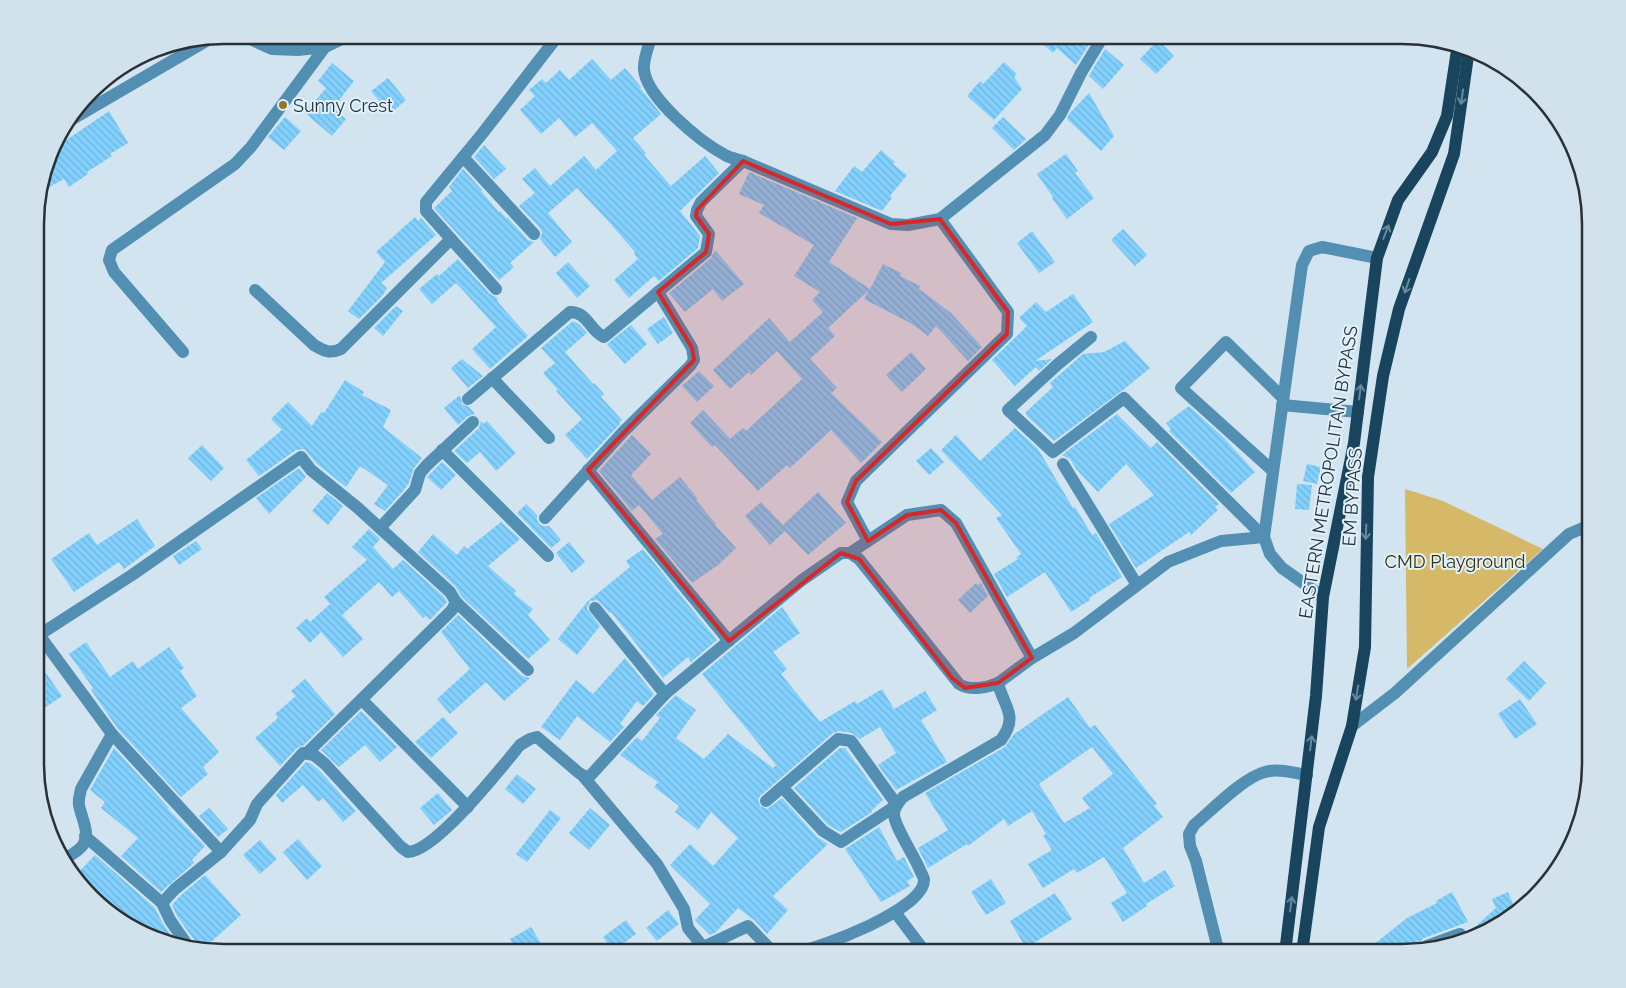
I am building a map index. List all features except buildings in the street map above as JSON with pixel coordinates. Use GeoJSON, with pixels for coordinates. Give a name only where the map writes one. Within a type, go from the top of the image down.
{"type":"FeatureCollection","features":[{"type":"Feature","properties":{"kind":"main road","name":"EASTERN METROPOLITAN BYPASS"},"geometry":{"type":"LineString","coordinates":[[1286,944],[1316,696],[1323,597],[1354,443],[1376,258],[1398,200],[1432,152],[1447,116],[1457,52]]}},
{"type":"Feature","properties":{"kind":"main road","name":"EM BYPASS"},"geometry":{"type":"LineString","coordinates":[[1303,944],[1319,827],[1352,726],[1365,647],[1368,477],[1383,376],[1399,309],[1454,154],[1468,56]]}},
{"type":"Feature","properties":{"kind":"main road"},"geometry":{"type":"LineString","coordinates":[[1354,443],[1372,447]]}},
{"type":"Feature","properties":{"kind":"street"},"geometry":{"type":"LineString","coordinates":[[261,44],[272,49],[298,50],[325,47],[331,44]]}},
{"type":"Feature","properties":{"kind":"street"},"geometry":{"type":"LineString","coordinates":[[496,289],[426,211],[425,206],[426,202],[552,44]]}},
{"type":"Feature","properties":{"kind":"street"},"geometry":{"type":"LineString","coordinates":[[650,44],[644,69],[649,84],[670,112],[712,148],[891,224],[908,225],[940,219],[1045,135],[1060,115],[1081,73],[1099,44]]}},
{"type":"Feature","properties":{"kind":"street"},"geometry":{"type":"LineString","coordinates":[[81,114],[199,45]]}},
{"type":"Feature","properties":{"kind":"street"},"geometry":{"type":"LineString","coordinates":[[183,352],[114,272],[109,260],[112,250],[235,164],[252,146],[325,47]]}},
{"type":"Feature","properties":{"kind":"street"},"geometry":{"type":"LineString","coordinates":[[463,157],[534,234]]}},
{"type":"Feature","properties":{"kind":"street"},"geometry":{"type":"LineString","coordinates":[[468,399],[570,312],[578,312],[584,316],[596,334],[604,337],[706,252],[709,234],[696,216],[697,210],[702,202],[743,161]]}},
{"type":"Feature","properties":{"kind":"street"},"geometry":{"type":"LineString","coordinates":[[868,541],[847,502],[856,481],[1007,334],[1008,312],[940,219]]}},
{"type":"Feature","properties":{"kind":"street"},"geometry":{"type":"LineString","coordinates":[[255,290],[324,352],[334,352],[346,343],[451,238]]}},
{"type":"Feature","properties":{"kind":"street"},"geometry":{"type":"LineString","coordinates":[[1264,537],[1302,266],[1309,251],[1322,247],[1376,258]]}},
{"type":"Feature","properties":{"kind":"street"},"geometry":{"type":"LineString","coordinates":[[545,518],[623,432],[694,360],[692,348],[658,292]]}},
{"type":"Feature","properties":{"kind":"street"},"geometry":{"type":"LineString","coordinates":[[1090,337],[1008,410],[1053,452],[1124,398],[1264,537],[1270,554],[1282,568],[1323,597]]}},
{"type":"Feature","properties":{"kind":"street"},"geometry":{"type":"LineString","coordinates":[[1273,471],[1181,388],[1226,342],[1283,402],[1358,412]]}},
{"type":"Feature","properties":{"kind":"street"},"geometry":{"type":"LineString","coordinates":[[492,378],[550,438]]}},
{"type":"Feature","properties":{"kind":"street"},"geometry":{"type":"LineString","coordinates":[[380,528],[415,490],[420,473],[473,422]]}},
{"type":"Feature","properties":{"kind":"street"},"geometry":{"type":"LineString","coordinates":[[442,450],[548,556]]}},
{"type":"Feature","properties":{"kind":"street"},"geometry":{"type":"LineString","coordinates":[[44,630],[132,575],[301,457],[311,470],[380,528],[450,592],[456,602],[528,670]]}},
{"type":"Feature","properties":{"kind":"street"},"geometry":{"type":"LineString","coordinates":[[1063,464],[1137,586]]}},
{"type":"Feature","properties":{"kind":"street"},"geometry":{"type":"LineString","coordinates":[[588,470],[729,641]]}},
{"type":"Feature","properties":{"kind":"street"},"geometry":{"type":"LineString","coordinates":[[850,553],[907,515],[941,510],[956,522],[1032,658]]}},
{"type":"Feature","properties":{"kind":"street"},"geometry":{"type":"LineString","coordinates":[[1352,726],[1396,693],[1569,534],[1582,529]]}},
{"type":"Feature","properties":{"kind":"street"},"geometry":{"type":"LineString","coordinates":[[583,776],[586,777],[594,773],[616,746],[665,694],[802,580],[841,552],[850,553],[859,559],[959,684],[966,688],[971,688],[991,686],[998,683],[1032,658],[1074,633],[1168,562],[1222,541],[1264,537]]}},
{"type":"Feature","properties":{"kind":"street"},"geometry":{"type":"LineString","coordinates":[[307,753],[452,610],[456,602]]}},
{"type":"Feature","properties":{"kind":"street"},"geometry":{"type":"LineString","coordinates":[[595,608],[665,694]]}},
{"type":"Feature","properties":{"kind":"street"},"geometry":{"type":"LineString","coordinates":[[44,642],[112,734],[221,852]]}},
{"type":"Feature","properties":{"kind":"street"},"geometry":{"type":"LineString","coordinates":[[826,944],[853,933],[895,912],[920,894],[924,880],[898,826],[894,814],[897,805],[903,797],[1001,740],[1008,730],[1011,715],[1001,695],[998,683]]}},
{"type":"Feature","properties":{"kind":"street"},"geometry":{"type":"LineString","coordinates":[[362,700],[468,807]]}},
{"type":"Feature","properties":{"kind":"street"},"geometry":{"type":"LineString","coordinates":[[69,856],[83,845],[85,836],[79,797],[81,789],[112,734]]}},
{"type":"Feature","properties":{"kind":"street"},"geometry":{"type":"LineString","coordinates":[[162,903],[175,889],[221,852],[243,829],[250,820],[257,804],[303,753],[314,755],[325,764],[401,847],[408,852],[418,850],[426,845],[468,807],[520,745],[537,737],[583,776],[657,864],[684,909],[688,928],[701,944]]}},
{"type":"Feature","properties":{"kind":"street"},"geometry":{"type":"LineString","coordinates":[[766,801],[838,739],[851,741],[897,805]]}},
{"type":"Feature","properties":{"kind":"street"},"geometry":{"type":"LineString","coordinates":[[1217,944],[1196,861],[1190,846],[1189,834],[1194,825],[1249,779],[1265,772],[1283,771],[1307,775]]}},
{"type":"Feature","properties":{"kind":"street"},"geometry":{"type":"LineString","coordinates":[[782,787],[823,831],[842,842],[897,805]]}},
{"type":"Feature","properties":{"kind":"street"},"geometry":{"type":"LineString","coordinates":[[85,836],[162,903],[170,920],[184,940]]}},
{"type":"Feature","properties":{"kind":"street"},"geometry":{"type":"LineString","coordinates":[[895,912],[919,944]]}},
{"type":"Feature","properties":{"kind":"street"},"geometry":{"type":"LineString","coordinates":[[709,944],[748,926],[765,944]]}},
{"type":"Feature","properties":{"kind":"street"},"geometry":{"type":"LineString","coordinates":[[1449,938],[1460,934]]}},
{"type":"Feature","properties":{"kind":"highlighted area"},"geometry":{"type":"Polygon","coordinates":[[[743,161],[891,224],[940,219],[1008,312],[1007,334],[856,481],[847,502],[868,541],[907,515],[941,510],[956,523],[1032,658],[998,683],[965,688],[952,678],[859,559],[841,553],[729,641],[588,470],[694,360],[692,348],[658,292],[706,252],[709,234],[696,216],[697,210],[743,161]]]}},
{"type":"Feature","properties":{"kind":"green space","name":"CMD Playground"},"geometry":{"type":"Polygon","coordinates":[[[1405,489],[1443,501],[1543,549],[1407,669],[1405,489]]]}},
{"type":"Feature","properties":{"kind":"place","name":"Sunny Crest"},"geometry":{"type":"Point","coordinates":[283,105]}}]}
